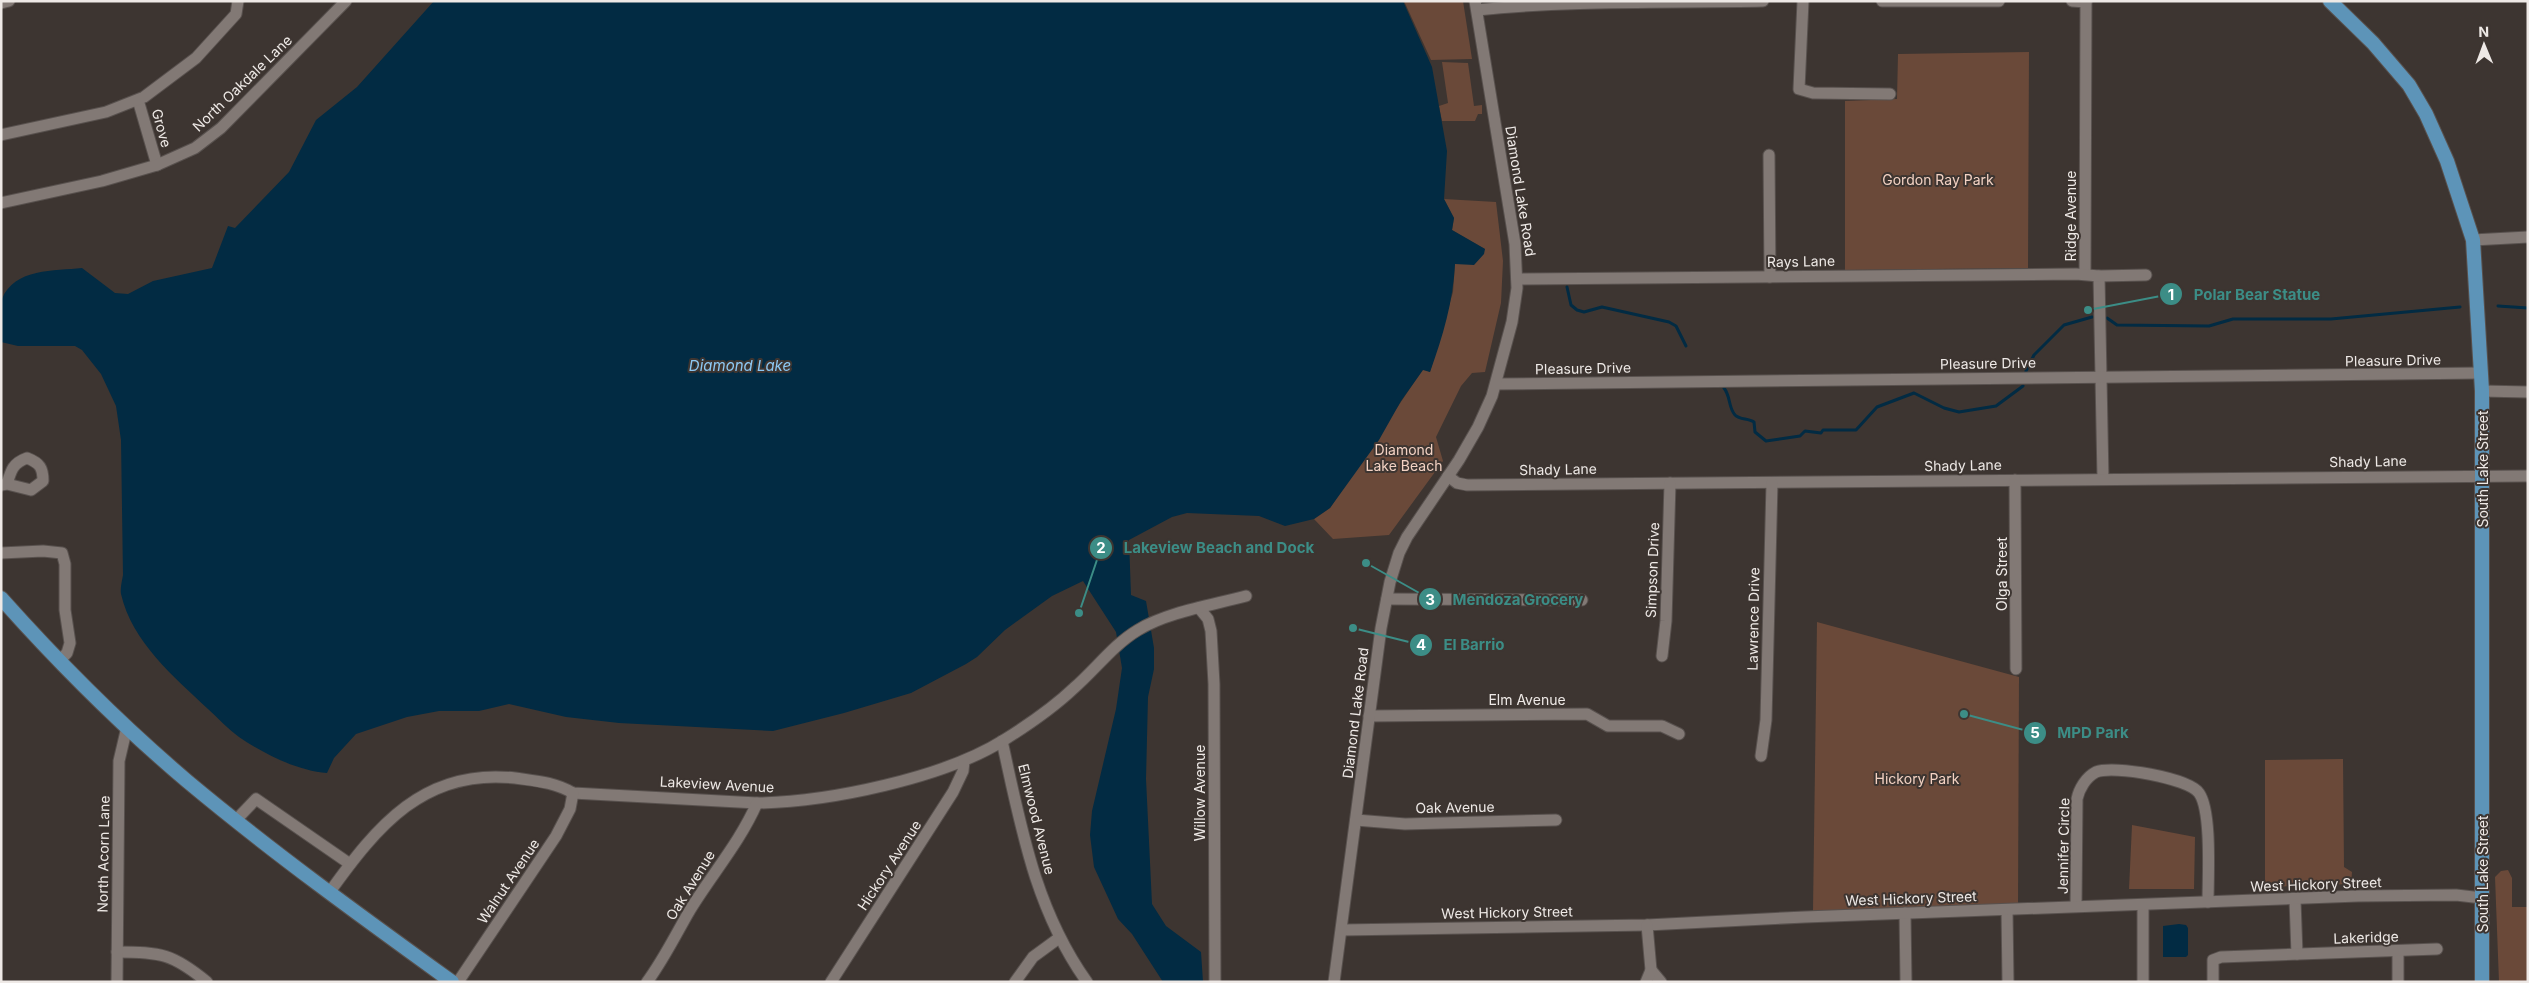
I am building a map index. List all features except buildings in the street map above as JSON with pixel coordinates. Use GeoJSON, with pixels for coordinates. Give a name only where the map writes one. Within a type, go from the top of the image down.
{"type":"FeatureCollection","features":[{"type":"Feature","properties":{"kind":"main road","name":"South Lake Street"},"geometry":{"type":"LineString","coordinates":[[2330,1],[2373,43],[2409,86],[2418,100],[2447,161],[2473,240],[2482,391],[2482,982]]}},
{"type":"Feature","properties":{"kind":"main road"},"geometry":{"type":"LineString","coordinates":[[1,598],[59,660],[127,727],[187,781],[329,892],[452,982]]}},
{"type":"Feature","properties":{"kind":"street"},"geometry":{"type":"LineString","coordinates":[[1,3],[9,1]]}},
{"type":"Feature","properties":{"kind":"street"},"geometry":{"type":"LineString","coordinates":[[1,135],[106,112],[138,100],[182,70],[236,14],[238,1]]}},
{"type":"Feature","properties":{"kind":"street","name":"North Oakdale Lane"},"geometry":{"type":"LineString","coordinates":[[1,203],[102,181],[157,165],[195,148],[221,128],[346,1]]}},
{"type":"Feature","properties":{"kind":"street"},"geometry":{"type":"LineString","coordinates":[[1476,6],[1763,1]]}},
{"type":"Feature","properties":{"kind":"street"},"geometry":{"type":"LineString","coordinates":[[1803,1],[1799,89],[1803,92],[1890,94]]}},
{"type":"Feature","properties":{"kind":"street"},"geometry":{"type":"LineString","coordinates":[[1882,1],[1999,1]]}},
{"type":"Feature","properties":{"kind":"street"},"geometry":{"type":"LineString","coordinates":[[2072,1],[2086,1]]}},
{"type":"Feature","properties":{"kind":"street","name":"Ridge Avenue"},"geometry":{"type":"LineString","coordinates":[[2086,1],[2085,274],[2099,276]]}},
{"type":"Feature","properties":{"kind":"street","name":"Diamond Lake Road"},"geometry":{"type":"LineString","coordinates":[[1334,982],[1369,716],[1390,582],[1404,541],[1448,476],[1478,427],[1496,384],[1512,322],[1517,279],[1515,244],[1476,6]]}},
{"type":"Feature","properties":{"kind":"street","name":"Grove"},"geometry":{"type":"LineString","coordinates":[[138,100],[157,165]]}},
{"type":"Feature","properties":{"kind":"street"},"geometry":{"type":"LineString","coordinates":[[1769,155],[1770,277]]}},
{"type":"Feature","properties":{"kind":"street"},"geometry":{"type":"LineString","coordinates":[[2473,240],[2528,237]]}},
{"type":"Feature","properties":{"kind":"street","name":"Rays Lane"},"geometry":{"type":"LineString","coordinates":[[1517,279],[2085,274]]}},
{"type":"Feature","properties":{"kind":"street"},"geometry":{"type":"LineString","coordinates":[[2103,479],[2099,276],[2146,275]]}},
{"type":"Feature","properties":{"kind":"street","name":"Pleasure Drive"},"geometry":{"type":"LineString","coordinates":[[1496,384],[2481,374]]}},
{"type":"Feature","properties":{"kind":"street"},"geometry":{"type":"LineString","coordinates":[[2482,391],[2528,392]]}},
{"type":"Feature","properties":{"kind":"street","name":"Shady Lane"},"geometry":{"type":"LineString","coordinates":[[1448,476],[1458,483],[1468,485],[2528,476]]}},
{"type":"Feature","properties":{"kind":"street","name":"Olga Street"},"geometry":{"type":"LineString","coordinates":[[2015,480],[2016,669]]}},
{"type":"Feature","properties":{"kind":"street","name":"Lawrence Drive"},"geometry":{"type":"LineString","coordinates":[[1761,756],[1766,720],[1772,483]]}},
{"type":"Feature","properties":{"kind":"street","name":"Simpson Drive"},"geometry":{"type":"LineString","coordinates":[[1662,656],[1666,621],[1670,484]]}},
{"type":"Feature","properties":{"kind":"street"},"geometry":{"type":"LineString","coordinates":[[1,553],[43,551],[62,553],[65,564],[64,610],[70,643],[67,653],[59,660]]}},
{"type":"Feature","properties":{"kind":"street","name":"Lakeview Avenue"},"geometry":{"type":"LineString","coordinates":[[329,892],[381,828],[398,813],[414,801],[445,785],[472,777],[550,782],[573,793],[780,803],[854,792],[964,761],[1002,741],[1074,689],[1114,649],[1139,630],[1154,622],[1246,596]]}},
{"type":"Feature","properties":{"kind":"street"},"geometry":{"type":"LineString","coordinates":[[1387,599],[1582,600]]}},
{"type":"Feature","properties":{"kind":"street","name":"Willow Avenue"},"geometry":{"type":"LineString","coordinates":[[1199,608],[1208,619],[1211,631],[1214,684],[1215,982]]}},
{"type":"Feature","properties":{"kind":"street","name":"Elm Avenue"},"geometry":{"type":"LineString","coordinates":[[1369,716],[1587,714],[1608,726],[1662,726],[1679,734]]}},
{"type":"Feature","properties":{"kind":"street","name":"North Acorn Lane"},"geometry":{"type":"LineString","coordinates":[[117,982],[119,761],[127,727]]}},
{"type":"Feature","properties":{"kind":"street","name":"Elmwood Avenue"},"geometry":{"type":"LineString","coordinates":[[1002,741],[1028,856],[1051,922],[1069,956],[1087,982]]}},
{"type":"Feature","properties":{"kind":"street","name":"Hickory Avenue"},"geometry":{"type":"LineString","coordinates":[[831,982],[953,792],[964,771],[964,761]]}},
{"type":"Feature","properties":{"kind":"street","name":"Jennifer Circle"},"geometry":{"type":"LineString","coordinates":[[2076,906],[2077,799],[2080,788],[2096,772],[2110,770],[2135,772],[2164,778],[2194,787],[2200,794],[2207,818],[2208,902]]}},
{"type":"Feature","properties":{"kind":"street","name":"Walnut Avenue"},"geometry":{"type":"LineString","coordinates":[[458,982],[556,836],[570,809],[573,793]]}},
{"type":"Feature","properties":{"kind":"street"},"geometry":{"type":"LineString","coordinates":[[236,820],[256,799],[350,864]]}},
{"type":"Feature","properties":{"kind":"street","name":"Oak Avenue"},"geometry":{"type":"LineString","coordinates":[[647,982],[665,957],[690,910],[749,821],[757,803]]}},
{"type":"Feature","properties":{"kind":"street","name":"Oak Avenue"},"geometry":{"type":"LineString","coordinates":[[1356,820],[1405,824],[1556,820]]}},
{"type":"Feature","properties":{"kind":"street","name":"West Hickory Street"},"geometry":{"type":"LineString","coordinates":[[1342,930],[1647,925],[2076,906],[2456,895],[2482,898]]}},
{"type":"Feature","properties":{"kind":"street"},"geometry":{"type":"LineString","coordinates":[[2295,900],[2297,954]]}},
{"type":"Feature","properties":{"kind":"street"},"geometry":{"type":"LineString","coordinates":[[2142,905],[2143,982]]}},
{"type":"Feature","properties":{"kind":"street"},"geometry":{"type":"LineString","coordinates":[[2007,910],[2008,982]]}},
{"type":"Feature","properties":{"kind":"street"},"geometry":{"type":"LineString","coordinates":[[1905,913],[1906,982]]}},
{"type":"Feature","properties":{"kind":"street"},"geometry":{"type":"LineString","coordinates":[[1646,982],[1651,970],[1647,925]]}},
{"type":"Feature","properties":{"kind":"street"},"geometry":{"type":"LineString","coordinates":[[1015,982],[1033,957],[1059,938]]}},
{"type":"Feature","properties":{"kind":"street","name":"Lakeridge"},"geometry":{"type":"LineString","coordinates":[[2213,982],[2213,960],[2221,957],[2437,950]]}},
{"type":"Feature","properties":{"kind":"street"},"geometry":{"type":"LineString","coordinates":[[2398,951],[2398,982]]}},
{"type":"Feature","properties":{"kind":"street"},"geometry":{"type":"LineString","coordinates":[[118,952],[163,954],[176,959],[207,982]]}},
{"type":"Feature","properties":{"kind":"street"},"geometry":{"type":"LineString","coordinates":[[1651,970],[1661,982]]}},
{"type":"Feature","properties":{"kind":"green space"},"geometry":{"type":"Polygon","coordinates":[[[1404,1],[1463,1],[1472,59],[1431,60],[1404,1]]]}},
{"type":"Feature","properties":{"kind":"green space","name":"Gordon Ray Park"},"geometry":{"type":"Polygon","coordinates":[[[2029,52],[2028,268],[1845,270],[1845,101],[1897,99],[1898,54],[2029,52]]]}},
{"type":"Feature","properties":{"kind":"green space"},"geometry":{"type":"Polygon","coordinates":[[[1442,62],[1468,63],[1474,106],[1482,105],[1482,114],[1478,114],[1475,121],[1442,121],[1439,106],[1448,103],[1442,62]]]}},
{"type":"Feature","properties":{"kind":"green space","name":"Diamond Lake Beach"},"geometry":{"type":"Polygon","coordinates":[[[1444,199],[1496,202],[1503,261],[1501,303],[1485,372],[1472,373],[1461,386],[1436,437],[1443,461],[1389,535],[1333,539],[1314,519],[1330,508],[1423,369],[1430,372],[1453,292],[1455,264],[1485,249],[1452,230],[1454,218],[1444,199]]]}},
{"type":"Feature","properties":{"kind":"green space","name":"Hickory Park"},"geometry":{"type":"Polygon","coordinates":[[[1817,622],[2019,677],[2018,904],[1813,911],[1817,622]]]}},
{"type":"Feature","properties":{"kind":"green space"},"geometry":{"type":"Polygon","coordinates":[[[2343,759],[2344,867],[2352,872],[2351,884],[2265,887],[2265,760],[2343,759]]]}},
{"type":"Feature","properties":{"kind":"green space"},"geometry":{"type":"Polygon","coordinates":[[[2132,825],[2195,837],[2194,889],[2129,889],[2132,825]]]}},
{"type":"Feature","properties":{"kind":"green space"},"geometry":{"type":"Polygon","coordinates":[[[2508,870],[2512,878],[2512,907],[2528,907],[2528,982],[2499,982],[2495,877],[2501,871],[2508,870]]]}},
{"type":"Feature","properties":{"kind":"water","name":"Diamond Lake"},"geometry":{"type":"Polygon","coordinates":[[[434,1],[1403,1],[1432,67],[1447,151],[1444,199],[1454,218],[1452,230],[1485,249],[1484,254],[1474,265],[1455,264],[1447,319],[1430,372],[1423,370],[1401,401],[1379,440],[1330,508],[1314,519],[1285,526],[1259,516],[1187,513],[1172,517],[1129,540],[1131,595],[1146,601],[1154,648],[1154,669],[1148,697],[1146,779],[1152,904],[1166,926],[1201,952],[1203,982],[1163,982],[1132,934],[1118,919],[1094,867],[1090,835],[1092,811],[1116,709],[1122,668],[1116,632],[1083,581],[1052,596],[1005,630],[977,657],[966,664],[911,693],[844,713],[773,731],[619,723],[566,717],[509,704],[479,711],[439,711],[407,717],[356,734],[334,758],[327,773],[316,772],[282,761],[259,750],[239,737],[168,671],[144,643],[134,628],[121,594],[123,575],[121,440],[116,406],[101,374],[82,350],[75,346],[18,346],[1,342],[2,299],[8,289],[25,276],[48,271],[82,268],[115,293],[128,294],[153,281],[212,268],[228,226],[235,228],[289,172],[316,120],[357,87],[434,1]]]}},
{"type":"Feature","properties":{"kind":"water"},"geometry":{"type":"Polygon","coordinates":[[[2186,925],[2188,928],[2188,955],[2186,957],[2163,957],[2163,926],[2186,925]]]}},
{"type":"Feature","properties":{"kind":"waterway"},"geometry":{"type":"LineString","coordinates":[[1567,287],[1571,305],[1577,310],[1584,312],[1602,307],[1669,322],[1676,326],[1686,346]]}},
{"type":"Feature","properties":{"kind":"waterway"},"geometry":{"type":"LineString","coordinates":[[2498,306],[2528,308]]}},
{"type":"Feature","properties":{"kind":"waterway"},"geometry":{"type":"LineString","coordinates":[[2107,318],[2117,325],[2209,326],[2233,319],[2331,319],[2460,307]]}},
{"type":"Feature","properties":{"kind":"waterway"},"geometry":{"type":"LineString","coordinates":[[2026,371],[2034,355],[2064,325],[2092,317]]}},
{"type":"Feature","properties":{"kind":"waterway"},"geometry":{"type":"LineString","coordinates":[[1724,388],[1735,415],[1754,422],[1755,432],[1766,441],[1800,436],[1805,431],[1821,433],[1823,430],[1856,430],[1877,407],[1914,393],[1944,408],[1959,412],[1996,406],[2023,386]]}},
{"type":"Feature","properties":{"kind":"place","name":"Polar Bear Statue"},"geometry":{"type":"Point","coordinates":[2088,310]}},
{"type":"Feature","properties":{"kind":"place","name":"Mendoza Grocery"},"geometry":{"type":"Point","coordinates":[1366,563]}},
{"type":"Feature","properties":{"kind":"place","name":"Lakeview Beach and Dock"},"geometry":{"type":"Point","coordinates":[1079,613]}},
{"type":"Feature","properties":{"kind":"place","name":"El Barrio"},"geometry":{"type":"Point","coordinates":[1353,628]}},
{"type":"Feature","properties":{"kind":"place","name":"MPD Park"},"geometry":{"type":"Point","coordinates":[1964,714]}}]}
